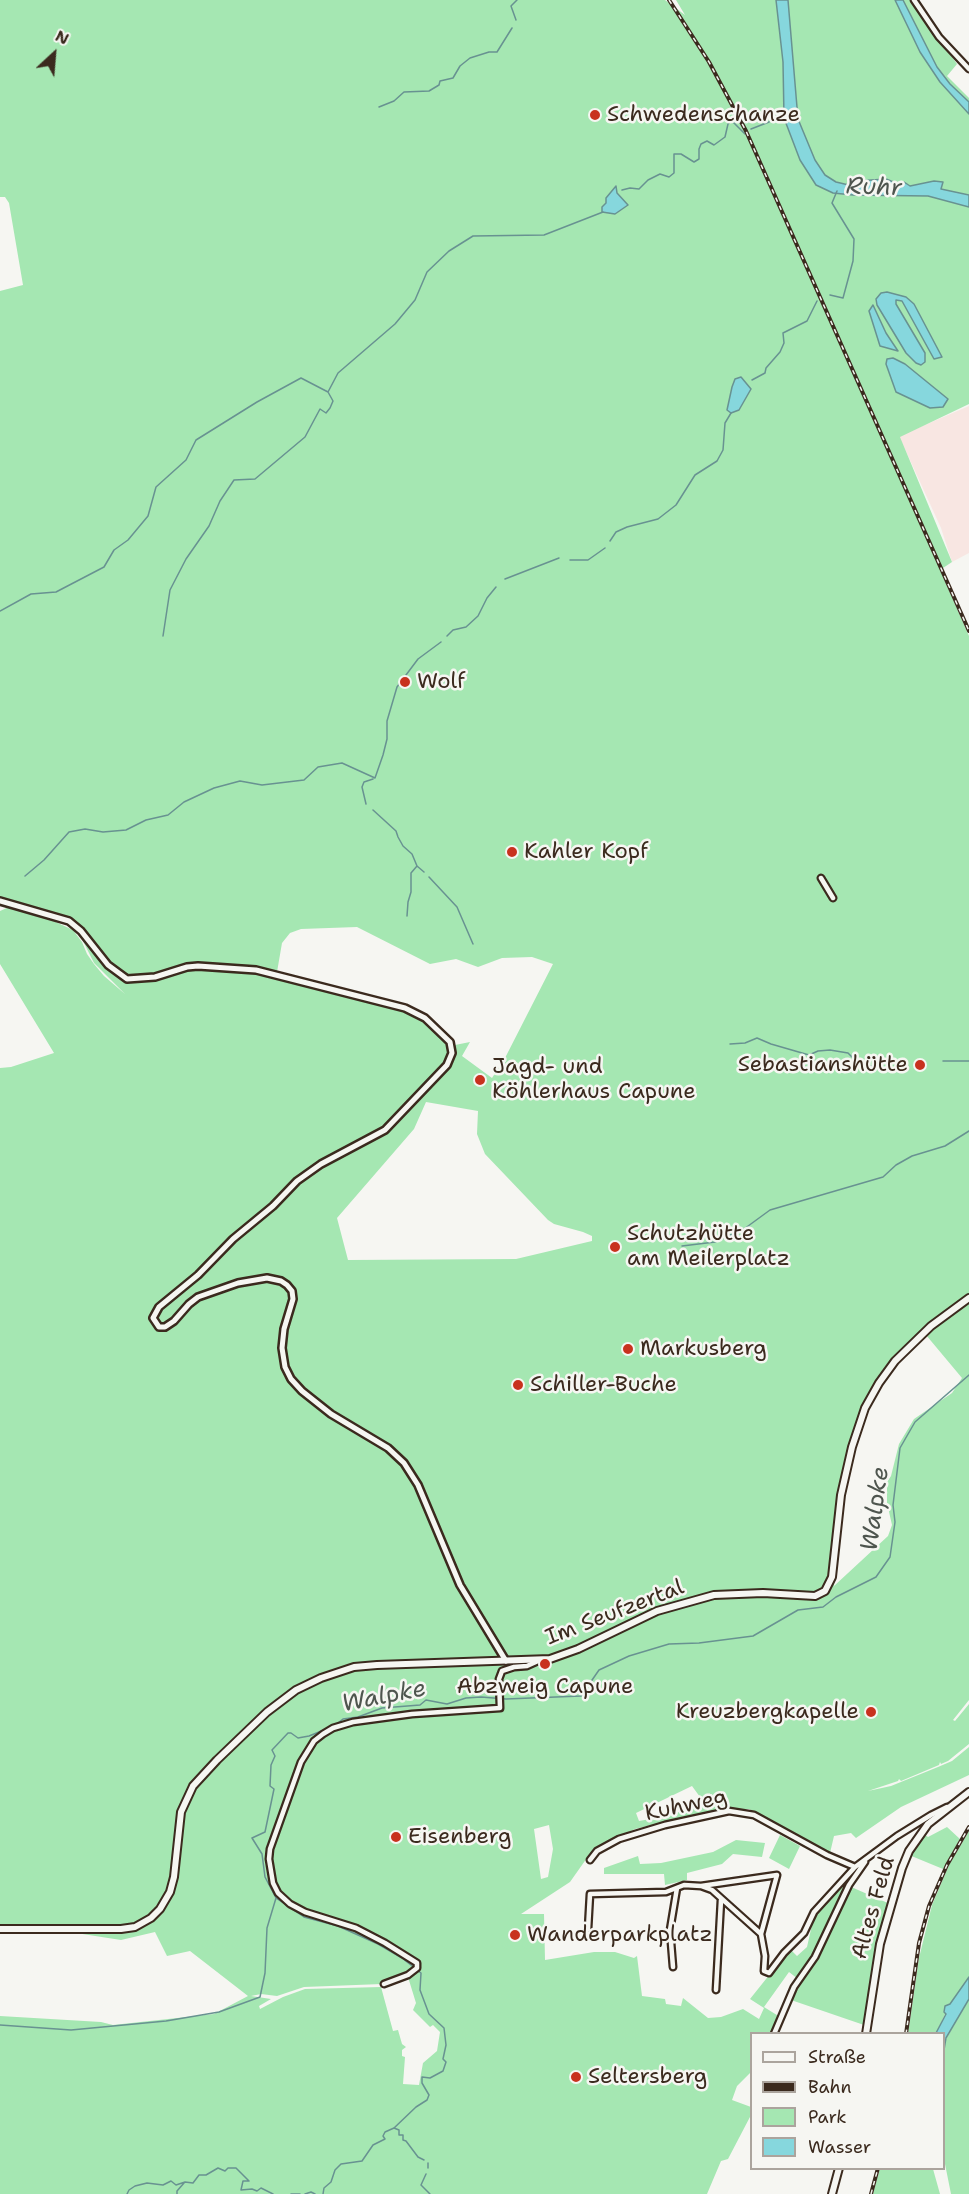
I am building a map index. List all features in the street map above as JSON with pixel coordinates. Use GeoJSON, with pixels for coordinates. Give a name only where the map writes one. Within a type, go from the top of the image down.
{"type":"FeatureCollection","features":[{"type":"Feature","properties":{"kind":"main road","name":"Im Seufzertal"},"geometry":{"type":"LineString","coordinates":[[0,1929],[128,1928],[151,1918],[164,1904],[170,1892],[174,1877],[181,1812],[193,1786],[267,1712],[306,1685],[338,1672],[365,1666],[538,1660],[564,1655],[657,1611],[714,1595],[763,1593],[815,1596],[825,1591],[832,1577],[841,1495],[852,1447],[865,1408],[895,1361],[931,1326],[969,1298]]}},
{"type":"Feature","properties":{"kind":"main road","name":"Altes Feld"},"geometry":{"type":"LineString","coordinates":[[866,2032],[874,1977],[890,1904],[909,1851],[926,1821],[969,1792]]}},
{"type":"Feature","properties":{"kind":"main road"},"geometry":{"type":"LineString","coordinates":[[832,2194],[839,2170]]}},
{"type":"Feature","properties":{"kind":"street"},"geometry":{"type":"LineString","coordinates":[[914,0],[939,37],[969,69]]}},
{"type":"Feature","properties":{"kind":"street"},"geometry":{"type":"LineString","coordinates":[[821,878],[833,898]]}},
{"type":"Feature","properties":{"kind":"street"},"geometry":{"type":"LineString","coordinates":[[0,901],[69,921],[81,931],[108,965],[127,979],[148,978],[194,966],[256,970],[412,1010],[429,1021],[450,1042],[452,1053],[447,1065],[385,1130],[321,1164],[302,1177],[273,1206],[227,1245],[198,1275],[159,1307],[153,1318],[159,1327],[165,1327],[198,1297],[238,1283],[267,1278],[287,1285],[292,1291],[293,1299],[284,1329],[282,1348],[285,1367],[291,1379],[331,1414],[388,1448],[404,1463],[425,1500],[460,1585],[506,1661]]}},
{"type":"Feature","properties":{"kind":"street"},"geometry":{"type":"LineString","coordinates":[[384,1984],[398,1980],[415,1970],[417,1963],[386,1943],[356,1928],[305,1912],[283,1898],[273,1883],[269,1859],[273,1838],[301,1762],[314,1741],[333,1728],[367,1719],[500,1708],[499,1678],[502,1671],[527,1666],[538,1660]]}},
{"type":"Feature","properties":{"kind":"street","name":"Kuhweg"},"geometry":{"type":"LineString","coordinates":[[590,1860],[597,1851],[619,1839],[665,1825],[729,1811],[754,1815],[817,1850],[855,1867]]}},
{"type":"Feature","properties":{"kind":"street"},"geometry":{"type":"LineString","coordinates":[[588,1929],[590,1894],[666,1892],[684,1885],[701,1886],[777,1875],[761,1934],[765,1956],[764,1971],[769,1973],[784,1953],[804,1933],[814,1912],[855,1867],[926,1821]]}},
{"type":"Feature","properties":{"kind":"street"},"geometry":{"type":"LineString","coordinates":[[775,2032],[794,1987],[815,1957],[851,1881],[870,1856]]}},
{"type":"Feature","properties":{"kind":"street"},"geometry":{"type":"LineString","coordinates":[[701,1886],[712,1890],[761,1934]]}},
{"type":"Feature","properties":{"kind":"street"},"geometry":{"type":"LineString","coordinates":[[673,1967],[670,1930],[677,1888]]}},
{"type":"Feature","properties":{"kind":"street"},"geometry":{"type":"LineString","coordinates":[[716,1990],[721,1900]]}},
{"type":"Feature","properties":{"kind":"shaded area"},"geometry":{"type":"Polygon","coordinates":[[[969,406],[969,553],[952,562],[941,528],[899,436],[969,406]]]}},
{"type":"Feature","properties":{"kind":"green space"},"geometry":{"type":"Polygon","coordinates":[[[0,0],[665,0],[685,15],[676,0],[776,0],[783,62],[784,118],[816,185],[833,193],[928,196],[969,207],[969,404],[900,437],[952,562],[940,570],[969,636],[969,1700],[953,1720],[955,1721],[969,1704],[969,1744],[948,1761],[941,1764],[940,1762],[939,1765],[901,1781],[899,1779],[868,1791],[891,1786],[952,1761],[969,1747],[969,1775],[901,1807],[856,1838],[851,1833],[834,1836],[830,1853],[749,1809],[719,1809],[635,1829],[594,1848],[570,1882],[521,1914],[544,1914],[545,1960],[594,1952],[615,1952],[634,1958],[637,1956],[642,1996],[665,1999],[666,2004],[681,2006],[683,1998],[708,2018],[721,2017],[743,2009],[759,2019],[764,2008],[750,1999],[790,1949],[797,1956],[807,1947],[815,1914],[858,1868],[816,1952],[798,1979],[789,1972],[764,2007],[780,2017],[772,2032],[750,2032],[750,2073],[737,2086],[732,2100],[750,2107],[750,2117],[728,2159],[721,2161],[707,2194],[0,2194],[0,2016],[101,2022],[113,2025],[214,2014],[248,1996],[190,1951],[167,1956],[155,1932],[121,1940],[63,1931],[0,1931],[0,1068],[11,1067],[54,1053],[0,964],[0,911],[9,907],[47,918],[73,930],[94,964],[125,994],[94,963],[81,937],[72,927],[62,921],[0,901],[0,291],[23,285],[9,203],[5,197],[0,197],[0,0]],[[357,927],[301,929],[290,933],[282,943],[277,972],[336,990],[408,1006],[419,1011],[440,1028],[455,1045],[470,1042],[462,1056],[492,1078],[505,1058],[553,964],[532,957],[502,958],[478,967],[456,959],[430,964],[357,927]],[[426,1102],[414,1129],[337,1218],[348,1260],[516,1259],[592,1241],[592,1236],[548,1220],[485,1154],[477,1134],[478,1111],[426,1102]],[[926,1335],[887,1375],[867,1409],[855,1446],[840,1512],[834,1586],[888,1536],[892,1525],[887,1503],[887,1482],[891,1476],[899,1444],[914,1419],[952,1393],[962,1378],[926,1335]],[[692,1786],[636,1813],[639,1821],[672,1815],[705,1800],[692,1786]],[[549,1825],[534,1829],[541,1879],[548,1877],[553,1849],[549,1825]],[[418,1963],[398,1980],[382,1984],[304,1987],[277,1996],[261,1994],[251,1996],[271,1999],[259,2006],[260,2009],[305,1989],[381,1987],[393,2031],[398,2030],[402,2044],[406,2047],[402,2050],[402,2056],[405,2057],[403,2084],[419,2085],[423,2063],[437,2051],[440,2032],[433,2025],[430,2027],[413,2010],[416,2003],[408,1977],[419,1970],[418,1963]]]}},
{"type":"Feature","properties":{"kind":"green space"},"geometry":{"type":"Polygon","coordinates":[[[788,0],[911,0],[957,64],[947,76],[969,98],[969,195],[941,189],[941,186],[934,181],[910,186],[886,179],[854,186],[836,182],[825,175],[815,160],[798,119],[788,0]]]}},
{"type":"Feature","properties":{"kind":"green space"},"geometry":{"type":"Polygon","coordinates":[[[947,1827],[960,1839],[943,1869],[909,1855],[924,1834],[928,1837],[947,1827]]]}},
{"type":"Feature","properties":{"kind":"green space"},"geometry":{"type":"Polygon","coordinates":[[[969,1831],[969,1977],[950,2004],[936,2032],[908,2032],[919,1958],[932,1905],[949,1865],[969,1831]]]}},
{"type":"Feature","properties":{"kind":"green space"},"geometry":{"type":"Polygon","coordinates":[[[780,1835],[800,1846],[789,1869],[769,1858],[780,1835]]]}},
{"type":"Feature","properties":{"kind":"green space"},"geometry":{"type":"Polygon","coordinates":[[[736,1840],[765,1843],[762,1857],[733,1854],[722,1864],[687,1873],[687,1880],[665,1885],[664,1874],[604,1874],[604,1868],[638,1856],[640,1864],[661,1863],[713,1852],[736,1840]]]}},
{"type":"Feature","properties":{"kind":"green space"},"geometry":{"type":"Polygon","coordinates":[[[849,1886],[890,1904],[871,1977],[864,2025],[791,2000],[821,1951],[849,1886]]]}},
{"type":"Feature","properties":{"kind":"green space"},"geometry":{"type":"Polygon","coordinates":[[[969,1999],[969,2194],[951,2194],[945,2164],[946,2039],[969,1999]]]}},
{"type":"Feature","properties":{"kind":"green space"},"geometry":{"type":"Polygon","coordinates":[[[879,2170],[933,2170],[940,2194],[873,2194],[879,2170]]]}},
{"type":"Feature","properties":{"kind":"water","name":"Ruhr"},"geometry":{"type":"Polygon","coordinates":[[[776,0],[788,0],[798,119],[815,160],[825,175],[836,182],[853,186],[857,181],[886,179],[896,183],[904,182],[910,186],[934,181],[943,182],[941,189],[969,195],[969,207],[928,196],[833,193],[816,185],[800,160],[784,118],[783,62],[776,0]]]}},
{"type":"Feature","properties":{"kind":"water"},"geometry":{"type":"Polygon","coordinates":[[[895,0],[903,0],[937,67],[950,84],[969,102],[969,114],[940,82],[920,52],[895,0]]]}},
{"type":"Feature","properties":{"kind":"water"},"geometry":{"type":"Polygon","coordinates":[[[616,186],[617,193],[628,205],[615,214],[602,212],[606,198],[616,186]]]}},
{"type":"Feature","properties":{"kind":"water"},"geometry":{"type":"Polygon","coordinates":[[[887,292],[906,297],[914,304],[942,357],[934,359],[902,301],[896,300],[896,304],[925,353],[925,362],[921,365],[916,363],[906,353],[877,305],[876,299],[881,293],[887,292]]]}},
{"type":"Feature","properties":{"kind":"water"},"geometry":{"type":"Polygon","coordinates":[[[873,305],[886,333],[898,351],[880,346],[869,311],[873,305]]]}},
{"type":"Feature","properties":{"kind":"water"},"geometry":{"type":"Polygon","coordinates":[[[893,358],[905,364],[948,399],[943,407],[930,408],[896,392],[886,364],[887,359],[893,358]]]}},
{"type":"Feature","properties":{"kind":"water"},"geometry":{"type":"Polygon","coordinates":[[[741,377],[751,389],[739,410],[731,413],[727,410],[732,387],[735,379],[741,377]]]}},
{"type":"Feature","properties":{"kind":"water"},"geometry":{"type":"Polygon","coordinates":[[[969,1977],[969,1999],[946,2038],[945,2044],[945,2032],[937,2032],[946,2014],[945,2006],[950,2004],[969,1977]]]}},
{"type":"Feature","properties":{"kind":"waterway"},"geometry":{"type":"LineString","coordinates":[[516,20],[511,6],[517,0]]}},
{"type":"Feature","properties":{"kind":"waterway"},"geometry":{"type":"LineString","coordinates":[[379,107],[394,101],[404,92],[429,91],[439,85],[440,81],[453,78],[460,66],[470,58],[497,52],[512,28]]}},
{"type":"Feature","properties":{"kind":"waterway"},"geometry":{"type":"LineString","coordinates":[[751,129],[769,122],[784,110]]}},
{"type":"Feature","properties":{"kind":"waterway"},"geometry":{"type":"LineString","coordinates":[[622,190],[639,189],[648,180],[660,174],[669,177],[674,173],[674,154],[681,154],[694,162],[699,159],[701,144],[707,141],[714,145],[725,137],[728,124],[732,121],[745,134]]}},
{"type":"Feature","properties":{"kind":"waterway","name":"Ruhr"},"geometry":{"type":"LineString","coordinates":[[830,295],[843,298],[853,261],[854,239],[832,203],[837,191]]}},
{"type":"Feature","properties":{"kind":"waterway"},"geometry":{"type":"LineString","coordinates":[[0,611],[31,594],[56,592],[104,567],[114,550],[128,540],[148,516],[156,487],[186,460],[196,440],[301,378],[328,392],[338,373],[395,324],[415,300],[427,272],[449,251],[473,236],[544,235],[603,212]]}},
{"type":"Feature","properties":{"kind":"waterway"},"geometry":{"type":"LineString","coordinates":[[752,380],[765,373],[766,368],[780,352],[784,343],[783,333],[807,321],[817,301]]}},
{"type":"Feature","properties":{"kind":"waterway"},"geometry":{"type":"LineString","coordinates":[[163,636],[170,590],[234,480],[255,479],[305,437],[320,409],[326,413],[330,408],[333,401],[328,392]]}},
{"type":"Feature","properties":{"kind":"waterway"},"geometry":{"type":"LineString","coordinates":[[610,541],[616,532],[658,519],[676,505],[695,475],[717,461],[723,450],[725,423],[731,413]]}},
{"type":"Feature","properties":{"kind":"waterway"},"geometry":{"type":"LineString","coordinates":[[570,560],[588,560],[605,548]]}},
{"type":"Feature","properties":{"kind":"waterway"},"geometry":{"type":"LineString","coordinates":[[505,579],[559,558]]}},
{"type":"Feature","properties":{"kind":"waterway"},"geometry":{"type":"LineString","coordinates":[[447,636],[453,630],[466,627],[478,616],[487,598],[496,587]]}},
{"type":"Feature","properties":{"kind":"waterway"},"geometry":{"type":"LineString","coordinates":[[25,876],[44,860],[69,832],[85,829],[103,832],[126,830],[146,820],[168,815],[184,802],[214,788],[240,781],[262,785],[304,780],[318,767],[342,763],[375,778],[387,739],[387,721],[397,687],[418,659],[441,642]]}},
{"type":"Feature","properties":{"kind":"waterway"},"geometry":{"type":"LineString","coordinates":[[366,804],[362,787],[364,782],[373,779]]}},
{"type":"Feature","properties":{"kind":"waterway"},"geometry":{"type":"LineString","coordinates":[[373,810],[396,831],[403,846],[412,854],[417,866],[424,872]]}},
{"type":"Feature","properties":{"kind":"waterway"},"geometry":{"type":"LineString","coordinates":[[407,916],[411,873],[417,866]]}},
{"type":"Feature","properties":{"kind":"waterway"},"geometry":{"type":"LineString","coordinates":[[429,877],[457,907],[473,944]]}},
{"type":"Feature","properties":{"kind":"waterway"},"geometry":{"type":"LineString","coordinates":[[730,1044],[745,1043],[757,1038],[809,1055],[818,1051],[830,1050],[848,1053],[863,1068],[871,1066],[880,1068]]}},
{"type":"Feature","properties":{"kind":"waterway"},"geometry":{"type":"LineString","coordinates":[[943,1061],[969,1061]]}},
{"type":"Feature","properties":{"kind":"waterway"},"geometry":{"type":"LineString","coordinates":[[682,1246],[715,1242],[744,1229],[770,1210],[883,1177],[896,1165],[912,1156],[945,1146],[969,1131]]}},
{"type":"Feature","properties":{"kind":"waterway","name":"Walpke"},"geometry":{"type":"LineString","coordinates":[[323,2194],[324,2188],[331,2182],[335,2170],[341,2164],[362,2161],[373,2145],[385,2139],[383,2136],[385,2132],[394,2128],[427,2100],[429,2095],[422,2083],[422,2077],[430,2078],[443,2071],[446,2062],[443,2059],[446,2045],[444,2028],[429,2014],[420,1990],[421,1973],[402,1958],[378,1944],[338,1926],[304,1917],[276,1898],[265,1877],[262,1854],[252,1838],[265,1832],[274,1789],[270,1786],[271,1765],[275,1756],[272,1750],[288,1733],[298,1738],[309,1736],[334,1726],[343,1719],[358,1717],[382,1708],[420,1705],[426,1700],[447,1704],[466,1698],[481,1697],[506,1699],[581,1696],[599,1670],[629,1656],[669,1644],[699,1643],[753,1636],[798,1610],[823,1607],[836,1597],[876,1577],[890,1557],[900,1448],[915,1422],[969,1375]]}},
{"type":"Feature","properties":{"kind":"waterway"},"geometry":{"type":"LineString","coordinates":[[0,2025],[71,2030],[166,2021],[219,2012],[260,1997],[265,1973],[267,1928],[276,1898]]}},
{"type":"Feature","properties":{"kind":"waterway"},"geometry":{"type":"LineString","coordinates":[[394,2128],[399,2130],[399,2135],[403,2135],[403,2140],[418,2157],[424,2160]]}},
{"type":"Feature","properties":{"kind":"waterway"},"geometry":{"type":"LineString","coordinates":[[428,2163],[428,2168]]}},
{"type":"Feature","properties":{"kind":"waterway","name":"Walpke"},"geometry":{"type":"LineString","coordinates":[[127,2194],[135,2186],[147,2183],[163,2185],[171,2181],[176,2185],[185,2182],[193,2183],[199,2175],[206,2175],[218,2168],[225,2171],[228,2168],[236,2168],[249,2181],[243,2181],[241,2190],[257,2191],[261,2188],[273,2194]]}},
{"type":"Feature","properties":{"kind":"waterway"},"geometry":{"type":"LineString","coordinates":[[426,2174],[421,2185],[430,2194]]}},
{"type":"Feature","properties":{"kind":"waterway"},"geometry":{"type":"LineString","coordinates":[[177,2194],[184,2183]]}},
{"type":"Feature","properties":{"kind":"waterway","name":"Walpke"},"geometry":{"type":"LineString","coordinates":[[305,2194],[311,2192],[315,2194]]}},
{"type":"Feature","properties":{"kind":"waterway","name":"Walpke"},"geometry":{"type":"LineString","coordinates":[[291,2194],[300,2194]]}},
{"type":"Feature","properties":{"kind":"railway"},"geometry":{"type":"LineString","coordinates":[[669,0],[709,62],[746,131],[969,631]]}},
{"type":"Feature","properties":{"kind":"railway"},"geometry":{"type":"LineString","coordinates":[[906,2032],[919,1943],[929,1906],[947,1865],[969,1827]]}},
{"type":"Feature","properties":{"kind":"railway"},"geometry":{"type":"LineString","coordinates":[[871,2194],[877,2170]]}},
{"type":"Feature","properties":{"kind":"place","name":"Schwedenschanze"},"geometry":{"type":"Point","coordinates":[595,115]}},
{"type":"Feature","properties":{"kind":"place","name":"Wolf"},"geometry":{"type":"Point","coordinates":[405,682]}},
{"type":"Feature","properties":{"kind":"place","name":"Kahler Kopf"},"geometry":{"type":"Point","coordinates":[512,852]}},
{"type":"Feature","properties":{"kind":"place","name":"Sebastianshütte"},"geometry":{"type":"Point","coordinates":[920,1065]}},
{"type":"Feature","properties":{"kind":"place","name":"Jagd- und Köhlerhaus Capune"},"geometry":{"type":"Point","coordinates":[480,1080]}},
{"type":"Feature","properties":{"kind":"place","name":"Schutzhütte am Meilerplatz"},"geometry":{"type":"Point","coordinates":[615,1247]}},
{"type":"Feature","properties":{"kind":"place","name":"Markusberg"},"geometry":{"type":"Point","coordinates":[628,1349]}},
{"type":"Feature","properties":{"kind":"place","name":"Schiller-Buche"},"geometry":{"type":"Point","coordinates":[518,1385]}},
{"type":"Feature","properties":{"kind":"place","name":"Abzweig Capune"},"geometry":{"type":"Point","coordinates":[545,1664]}},
{"type":"Feature","properties":{"kind":"place","name":"Kreuzbergkapelle"},"geometry":{"type":"Point","coordinates":[871,1712]}},
{"type":"Feature","properties":{"kind":"place","name":"Eisenberg"},"geometry":{"type":"Point","coordinates":[396,1837]}},
{"type":"Feature","properties":{"kind":"place","name":"Wanderparkplatz"},"geometry":{"type":"Point","coordinates":[515,1935]}},
{"type":"Feature","properties":{"kind":"place","name":"Seltersberg"},"geometry":{"type":"Point","coordinates":[576,2077]}}]}
